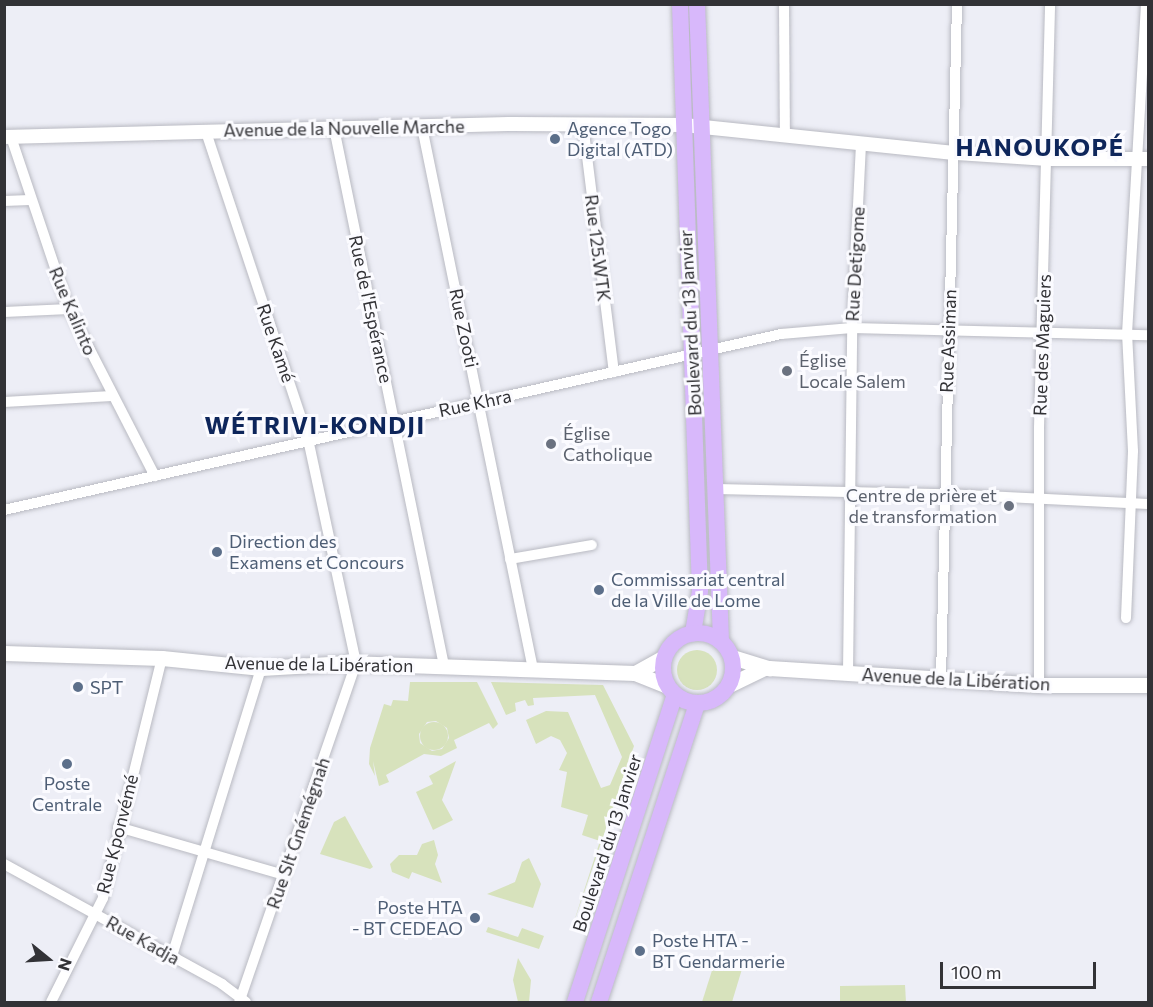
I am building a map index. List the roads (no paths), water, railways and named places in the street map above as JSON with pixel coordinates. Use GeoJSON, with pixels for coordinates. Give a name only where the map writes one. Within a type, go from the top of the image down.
{"type":"FeatureCollection","features":[{"type":"Feature","properties":{"kind":"highway","name":"Boulevard du 13 Janvier"},"geometry":{"type":"LineString","coordinates":[[680,4],[684,125],[701,353],[717,489],[721,640]]}},
{"type":"Feature","properties":{"kind":"highway","name":"Boulevard du 13 Janvier"},"geometry":{"type":"LineString","coordinates":[[693,633],[700,591],[703,128],[697,4]]}},
{"type":"Feature","properties":{"kind":"highway"},"geometry":{"type":"LineString","coordinates":[[693,633],[721,640],[732,657],[729,685],[716,699],[697,704],[671,691],[664,657],[673,643],[693,633]]}},
{"type":"Feature","properties":{"kind":"highway","name":"Boulevard du 13 Janvier"},"geometry":{"type":"LineString","coordinates":[[575,1002],[611,892],[671,691]]}},
{"type":"Feature","properties":{"kind":"highway"},"geometry":{"type":"LineString","coordinates":[[599,1002],[697,704]]}},
{"type":"Feature","properties":{"kind":"highway"},"geometry":{"type":"LineString","coordinates":[[611,892],[633,899]]}},
{"type":"Feature","properties":{"kind":"main road","name":"Avenue de la Libération"},"geometry":{"type":"LineString","coordinates":[[4,653],[162,658],[261,668],[356,663],[634,673]]}},
{"type":"Feature","properties":{"kind":"main road"},"geometry":{"type":"LineString","coordinates":[[634,673],[664,657]]}},
{"type":"Feature","properties":{"kind":"main road"},"geometry":{"type":"LineString","coordinates":[[732,657],[764,668]]}},
{"type":"Feature","properties":{"kind":"main road","name":"Avenue de la Libération"},"geometry":{"type":"LineString","coordinates":[[764,668],[1039,685],[1149,685]]}},
{"type":"Feature","properties":{"kind":"main road"},"geometry":{"type":"LineString","coordinates":[[729,685],[764,668]]}},
{"type":"Feature","properties":{"kind":"main road"},"geometry":{"type":"LineString","coordinates":[[634,673],[671,691]]}},
{"type":"Feature","properties":{"kind":"street"},"geometry":{"type":"LineString","coordinates":[[784,4],[785,136]]}},
{"type":"Feature","properties":{"kind":"street","name":"Rue Assiman"},"geometry":{"type":"LineString","coordinates":[[941,678],[948,331],[957,153],[957,4]]}},
{"type":"Feature","properties":{"kind":"street","name":"Rue des Maguiers"},"geometry":{"type":"LineString","coordinates":[[1039,685],[1039,501],[1050,4]]}},
{"type":"Feature","properties":{"kind":"street"},"geometry":{"type":"LineString","coordinates":[[1126,618],[1133,426],[1127,334],[1144,159],[1146,4]]}},
{"type":"Feature","properties":{"kind":"street","name":"Avenue de la Nouvelle Marche"},"geometry":{"type":"LineString","coordinates":[[8,137],[334,128],[583,124],[684,125],[957,153],[1048,159],[1144,159]]}},
{"type":"Feature","properties":{"kind":"street","name":"Rue 125.WTK"},"geometry":{"type":"LineString","coordinates":[[583,124],[614,372]]}},
{"type":"Feature","properties":{"kind":"street","name":"Rue Zooti"},"geometry":{"type":"LineString","coordinates":[[422,127],[533,669]]}},
{"type":"Feature","properties":{"kind":"street","name":"Rue de l'Espérance"},"geometry":{"type":"LineString","coordinates":[[334,128],[444,666]]}},
{"type":"Feature","properties":{"kind":"street","name":"Rue Kamé"},"geometry":{"type":"LineString","coordinates":[[206,132],[308,439],[356,663]]}},
{"type":"Feature","properties":{"kind":"street","name":"Rue Kalinto"},"geometry":{"type":"LineString","coordinates":[[8,137],[69,309],[155,476]]}},
{"type":"Feature","properties":{"kind":"street","name":"Rue Detigome"},"geometry":{"type":"LineString","coordinates":[[848,673],[852,328],[861,144]]}},
{"type":"Feature","properties":{"kind":"street"},"geometry":{"type":"LineString","coordinates":[[4,201],[30,200]]}},
{"type":"Feature","properties":{"kind":"street"},"geometry":{"type":"LineString","coordinates":[[4,312],[69,309]]}},
{"type":"Feature","properties":{"kind":"street","name":"Rue Khra"},"geometry":{"type":"LineString","coordinates":[[4,510],[308,439],[781,334],[852,328],[1149,335]]}},
{"type":"Feature","properties":{"kind":"street"},"geometry":{"type":"LineString","coordinates":[[4,402],[112,396]]}},
{"type":"Feature","properties":{"kind":"street"},"geometry":{"type":"LineString","coordinates":[[717,489],[945,494],[1039,501],[1149,504]]}},
{"type":"Feature","properties":{"kind":"street"},"geometry":{"type":"LineString","coordinates":[[510,559],[592,545]]}},
{"type":"Feature","properties":{"kind":"street","name":"Rue Kponvémé"},"geometry":{"type":"LineString","coordinates":[[51,1002],[97,914],[162,658]]}},
{"type":"Feature","properties":{"kind":"street","name":"Rue Slt Gnémégnah"},"geometry":{"type":"LineString","coordinates":[[242,1001],[356,663]]}},
{"type":"Feature","properties":{"kind":"street"},"geometry":{"type":"LineString","coordinates":[[172,956],[261,668]]}},
{"type":"Feature","properties":{"kind":"street"},"geometry":{"type":"LineString","coordinates":[[118,827],[202,854],[284,875]]}},
{"type":"Feature","properties":{"kind":"street","name":"Rue Kadja"},"geometry":{"type":"LineString","coordinates":[[5,865],[172,956],[242,1001]]}},
{"type":"Feature","properties":{"kind":"place","name":"Agence Togo Digital (ATD)"},"geometry":{"type":"Point","coordinates":[555,139]}},
{"type":"Feature","properties":{"kind":"place","name":"Église Locale Salem"},"geometry":{"type":"Point","coordinates":[787,371]}},
{"type":"Feature","properties":{"kind":"place","name":"Église Catholique"},"geometry":{"type":"Point","coordinates":[551,444]}},
{"type":"Feature","properties":{"kind":"place","name":"Centre de prière et de transformation"},"geometry":{"type":"Point","coordinates":[1009,506]}},
{"type":"Feature","properties":{"kind":"place","name":"Direction des Examens et Concours"},"geometry":{"type":"Point","coordinates":[217,552]}},
{"type":"Feature","properties":{"kind":"place","name":"Commissariat central de la Ville de Lome"},"geometry":{"type":"Point","coordinates":[599,590]}},
{"type":"Feature","properties":{"kind":"place","name":"SPT"},"geometry":{"type":"Point","coordinates":[78,687]}},
{"type":"Feature","properties":{"kind":"place","name":"Poste Centrale"},"geometry":{"type":"Point","coordinates":[67,764]}},
{"type":"Feature","properties":{"kind":"place","name":"Poste HTA - BT CEDEAO"},"geometry":{"type":"Point","coordinates":[475,918]}},
{"type":"Feature","properties":{"kind":"place","name":"Poste HTA - BT Gendarmerie"},"geometry":{"type":"Point","coordinates":[640,951]}},
{"type":"Feature","properties":{"kind":"district","name":"HANOUKOPÉ"},"geometry":{"type":"Point","coordinates":[1040,147]}},
{"type":"Feature","properties":{"kind":"district","name":"WÉTRIVI-KONDJI"},"geometry":{"type":"Point","coordinates":[315,425]}}]}
